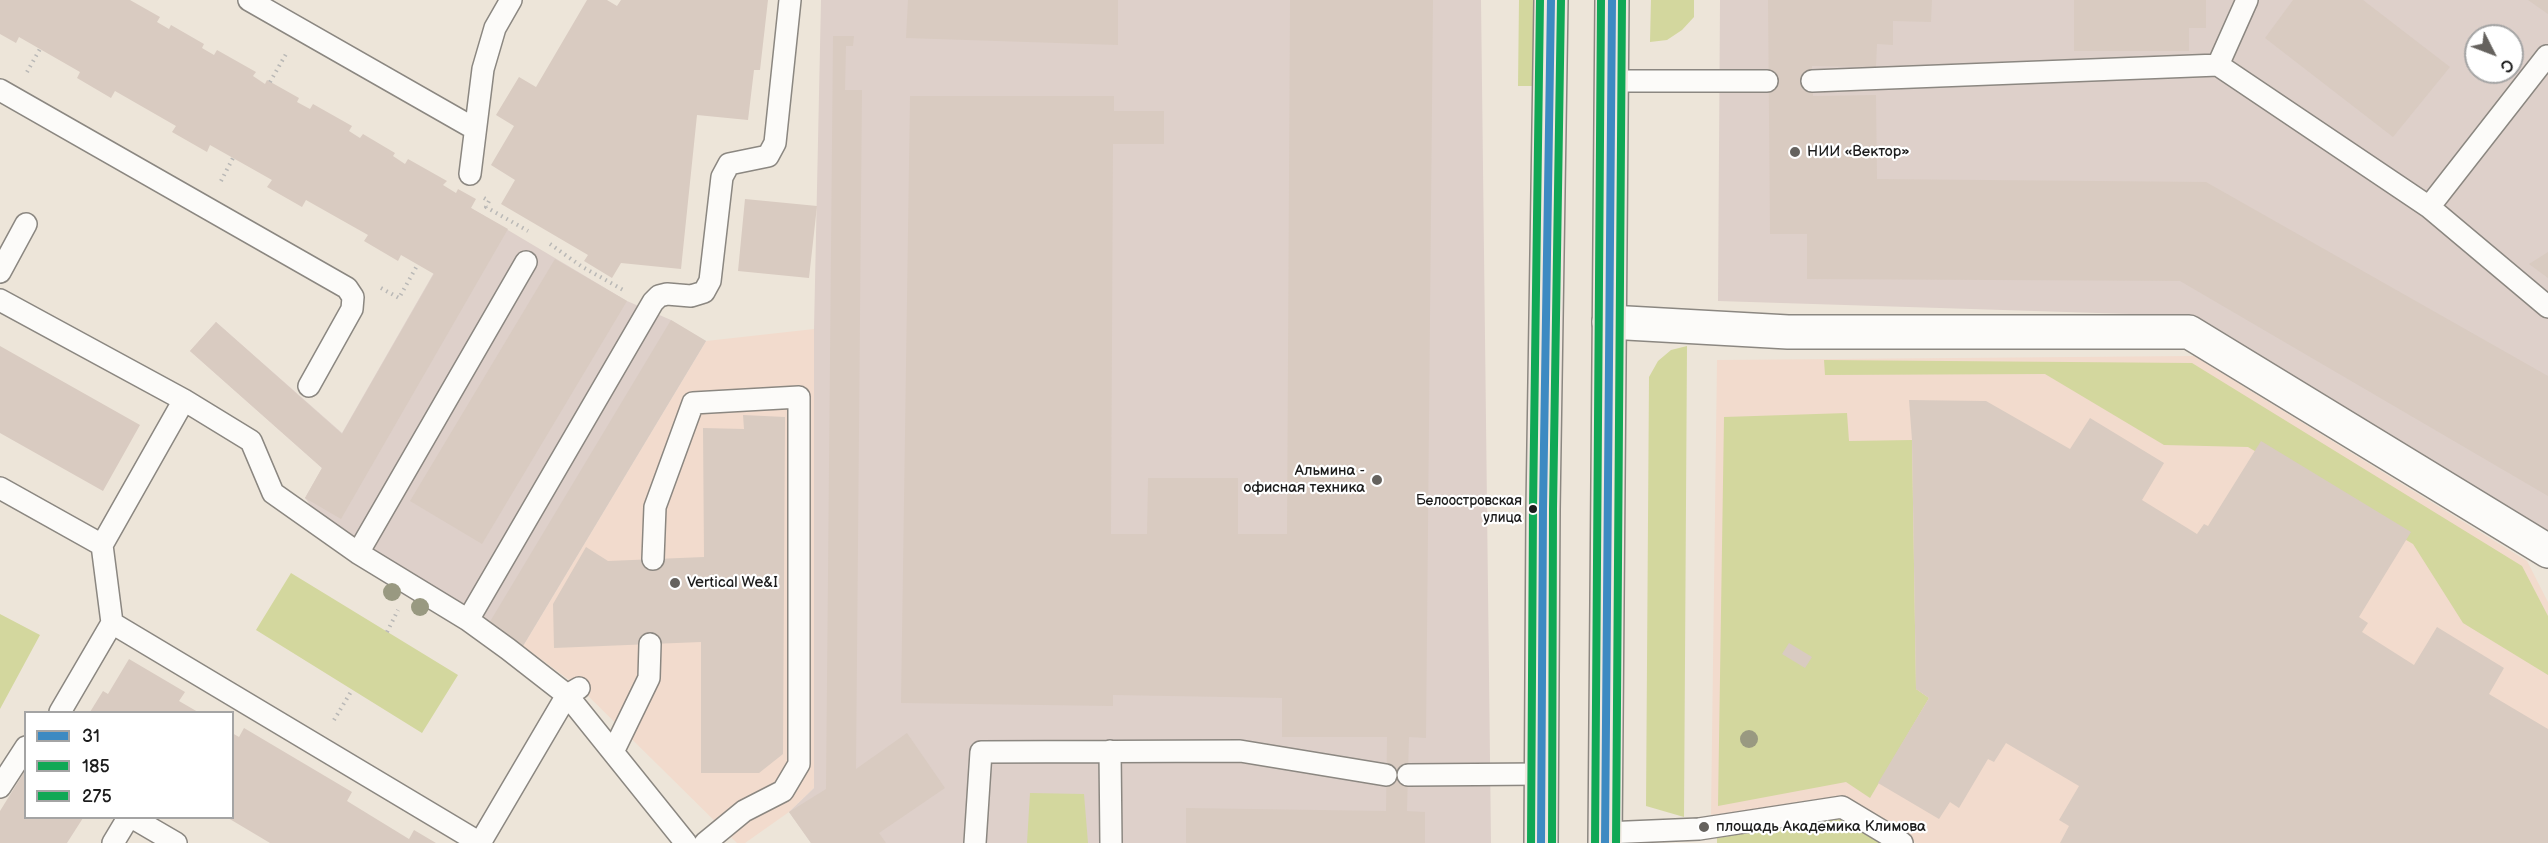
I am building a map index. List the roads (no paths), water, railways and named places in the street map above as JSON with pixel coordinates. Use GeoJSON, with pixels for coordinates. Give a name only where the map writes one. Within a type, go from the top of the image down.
{"type":"FeatureCollection","features":[{"type":"Feature","properties":{"kind":"main road"},"geometry":{"type":"LineString","coordinates":[[1541,843],[1551,0]]}},
{"type":"Feature","properties":{"kind":"main road"},"geometry":{"type":"LineString","coordinates":[[1605,838],[1612,0]]}},
{"type":"Feature","properties":{"kind":"street"},"geometry":{"type":"LineString","coordinates":[[1609,322],[1788,332],[2190,332],[2548,551]]}},
{"type":"Feature","properties":{"kind":"lane"},"geometry":{"type":"LineString","coordinates":[[249,0],[475,129]]}},
{"type":"Feature","properties":{"kind":"lane"},"geometry":{"type":"LineString","coordinates":[[472,183],[475,129],[483,69],[495,28],[511,0]]}},
{"type":"Feature","properties":{"kind":"lane"},"geometry":{"type":"LineString","coordinates":[[468,620],[653,302],[659,296],[667,294],[691,296],[704,292],[710,281],[722,177],[729,164],[768,156],[775,143],[790,0]]}},
{"type":"Feature","properties":{"kind":"lane"},"geometry":{"type":"LineString","coordinates":[[2218,65],[2247,0]]}},
{"type":"Feature","properties":{"kind":"lane"},"geometry":{"type":"LineString","coordinates":[[2429,207],[2547,56]]}},
{"type":"Feature","properties":{"kind":"lane"},"geometry":{"type":"LineString","coordinates":[[1812,81],[2218,65],[2429,207],[2548,307]]}},
{"type":"Feature","properties":{"kind":"lane"},"geometry":{"type":"LineString","coordinates":[[1612,81],[1767,81]]}},
{"type":"Feature","properties":{"kind":"lane"},"geometry":{"type":"LineString","coordinates":[[0,90],[347,288],[353,297],[352,309],[309,386]]}},
{"type":"Feature","properties":{"kind":"lane"},"geometry":{"type":"LineString","coordinates":[[0,272],[26,224]]}},
{"type":"Feature","properties":{"kind":"lane"},"geometry":{"type":"LineString","coordinates":[[358,553],[525,262]]}},
{"type":"Feature","properties":{"kind":"lane"},"geometry":{"type":"LineString","coordinates":[[0,300],[184,400],[251,441],[273,493],[358,553],[468,620],[574,692],[614,752],[686,843]]}},
{"type":"Feature","properties":{"kind":"lane"},"geometry":{"type":"LineString","coordinates":[[653,559],[655,507],[693,403],[799,397],[799,764],[783,791],[744,811],[705,843]]}},
{"type":"Feature","properties":{"kind":"lane"},"geometry":{"type":"LineString","coordinates":[[61,711],[112,623],[102,545],[184,400]]}},
{"type":"Feature","properties":{"kind":"lane"},"geometry":{"type":"LineString","coordinates":[[0,488],[102,545]]}},
{"type":"Feature","properties":{"kind":"lane"},"geometry":{"type":"LineString","coordinates":[[112,623],[480,843],[574,692]]}},
{"type":"Feature","properties":{"kind":"lane"},"geometry":{"type":"LineString","coordinates":[[614,752],[649,678],[650,644]]}},
{"type":"Feature","properties":{"kind":"lane"},"geometry":{"type":"LineString","coordinates":[[0,787],[24,750]]}},
{"type":"Feature","properties":{"kind":"lane"},"geometry":{"type":"LineString","coordinates":[[1110,751],[1111,843]]}},
{"type":"Feature","properties":{"kind":"lane"},"geometry":{"type":"LineString","coordinates":[[975,843],[981,752],[1240,751],[1386,775]]}},
{"type":"Feature","properties":{"kind":"lane"},"geometry":{"type":"LineString","coordinates":[[1408,775],[1542,774]]}},
{"type":"Feature","properties":{"kind":"lane"},"geometry":{"type":"LineString","coordinates":[[1605,838],[1699,829],[1842,807],[1902,843]]}},
{"type":"Feature","properties":{"kind":"lane"},"geometry":{"type":"LineString","coordinates":[[113,843],[127,819]]}},
{"type":"Feature","properties":{"kind":"lane"},"geometry":{"type":"LineString","coordinates":[[135,819],[176,843]]}},
{"type":"Feature","properties":{"kind":"place","name":"НИИ «Вектор»"},"geometry":{"type":"Point","coordinates":[1795,152]}},
{"type":"Feature","properties":{"kind":"place","name":"Альмина - офисная техника"},"geometry":{"type":"Point","coordinates":[1377,480]}},
{"type":"Feature","properties":{"kind":"place","name":"Белоостровская улица"},"geometry":{"type":"Point","coordinates":[1533,509]}},
{"type":"Feature","properties":{"kind":"place","name":"Vertical We&I"},"geometry":{"type":"Point","coordinates":[675,583]}},
{"type":"Feature","properties":{"kind":"place","name":"площадь Академика Климова"},"geometry":{"type":"Point","coordinates":[1704,827]}}]}
